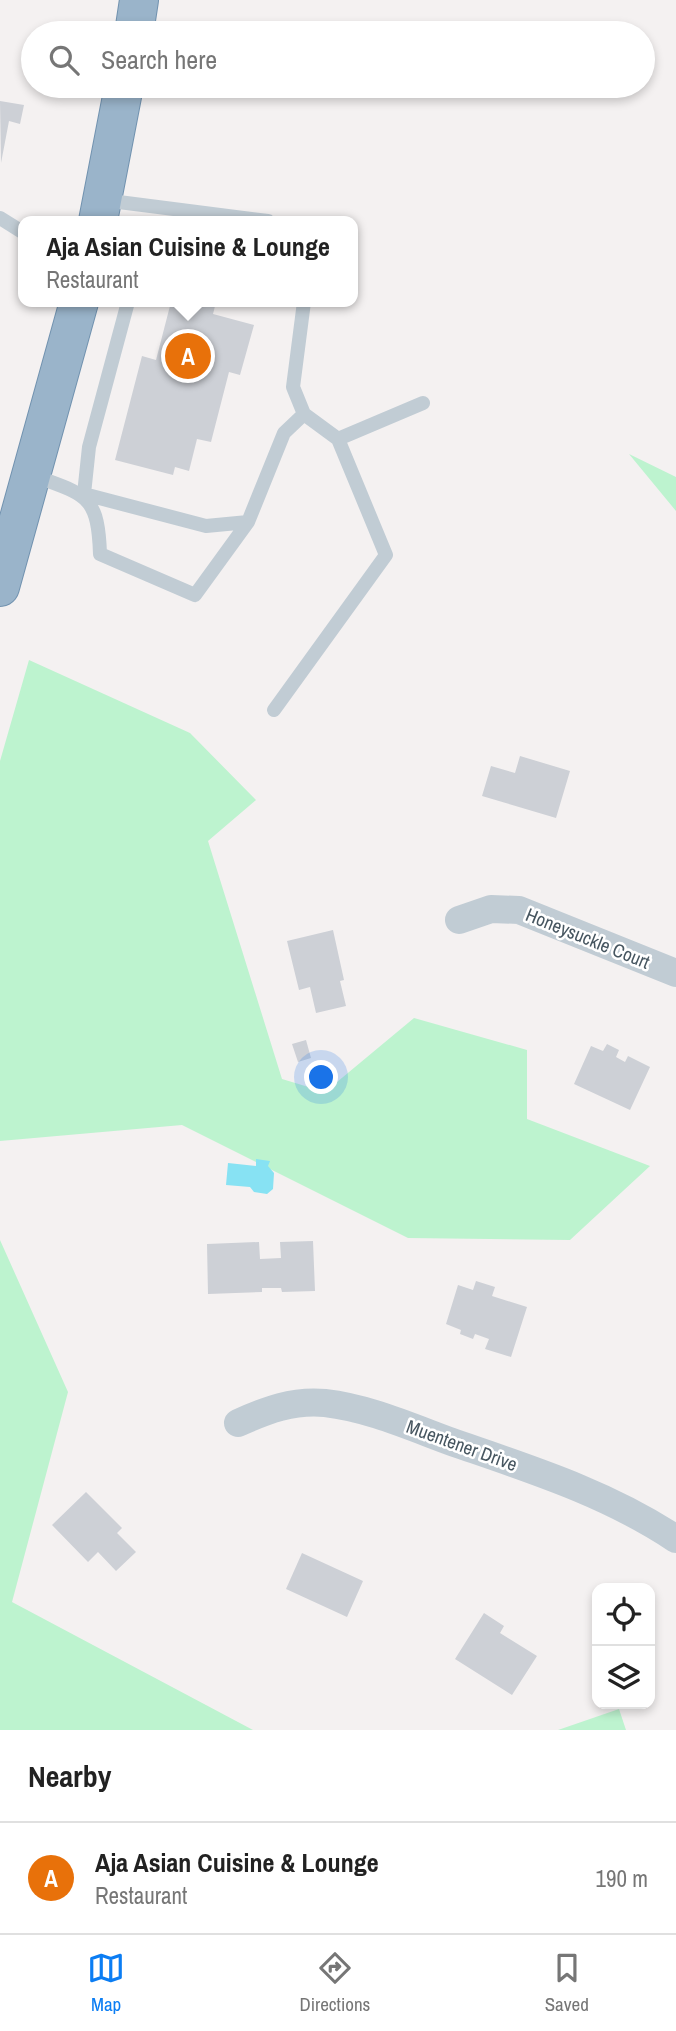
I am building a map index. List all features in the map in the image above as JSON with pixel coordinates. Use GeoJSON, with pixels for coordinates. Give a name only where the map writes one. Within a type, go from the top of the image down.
{"type":"FeatureCollection","features":[{"type":"Feature","properties":{"kind":"highway"},"geometry":{"type":"LineString","coordinates":[[136,21],[139,0]]}},
{"type":"Feature","properties":{"kind":"highway"},"geometry":{"type":"LineString","coordinates":[[100,211],[122,98]]}},
{"type":"Feature","properties":{"kind":"highway"},"geometry":{"type":"LineString","coordinates":[[0,587],[78,307]]}},
{"type":"Feature","properties":{"kind":"street","name":"Honeysuckle Court"},"geometry":{"type":"LineString","coordinates":[[458,920],[491,909],[519,910],[676,973]]}},
{"type":"Feature","properties":{"kind":"street","name":"Muentener Drive"},"geometry":{"type":"LineString","coordinates":[[238,1423],[275,1407],[302,1403],[325,1403],[369,1412],[598,1494],[676,1539]]}},
{"type":"Feature","properties":{"kind":"lane"},"geometry":{"type":"LineString","coordinates":[[151,216],[154,206]]}},
{"type":"Feature","properties":{"kind":"lane"},"geometry":{"type":"LineString","coordinates":[[100,211],[154,206],[230,216]]}},
{"type":"Feature","properties":{"kind":"lane"},"geometry":{"type":"LineString","coordinates":[[0,218],[18,230]]}},
{"type":"Feature","properties":{"kind":"lane"},"geometry":{"type":"LineString","coordinates":[[127,307],[89,447],[84,494],[99,520],[100,554],[195,595],[248,522],[284,433],[304,414]]}},
{"type":"Feature","properties":{"kind":"lane"},"geometry":{"type":"LineString","coordinates":[[274,710],[386,555],[338,439],[304,414],[293,387],[303,307]]}},
{"type":"Feature","properties":{"kind":"lane"},"geometry":{"type":"LineString","coordinates":[[338,439],[422,403]]}},
{"type":"Feature","properties":{"kind":"lane"},"geometry":{"type":"LineString","coordinates":[[32,475],[84,494],[206,526],[248,522]]}},
{"type":"Feature","properties":{"kind":"green space"},"geometry":{"type":"Polygon","coordinates":[[[629,454],[676,477],[676,511],[629,454]]]}},
{"type":"Feature","properties":{"kind":"green space"},"geometry":{"type":"Polygon","coordinates":[[[29,660],[190,733],[256,800],[208,841],[282,1079],[325,1092],[414,1018],[527,1050],[527,1119],[650,1166],[570,1240],[408,1238],[182,1125],[0,1141],[0,761],[29,660]]]}},
{"type":"Feature","properties":{"kind":"green space"},"geometry":{"type":"Polygon","coordinates":[[[0,1240],[68,1392],[12,1602],[253,1730],[0,1730],[0,1240]]]}},
{"type":"Feature","properties":{"kind":"green space"},"geometry":{"type":"Polygon","coordinates":[[[619,1709],[626,1730],[558,1730],[619,1709]]]}},
{"type":"Feature","properties":{"kind":"water"},"geometry":{"type":"Polygon","coordinates":[[[256,1159],[270,1161],[268,1166],[274,1173],[273,1189],[267,1194],[254,1192],[250,1187],[226,1185],[228,1163],[256,1166],[256,1159]]]}},
{"type":"Feature","properties":{"kind":"building"},"geometry":{"type":"Polygon","coordinates":[[[0,101],[24,105],[20,124],[9,121],[1,163],[0,101]]]}},
{"type":"Feature","properties":{"kind":"building"},"geometry":{"type":"Polygon","coordinates":[[[170,307],[215,307],[213,314],[254,325],[240,375],[229,372],[211,442],[197,439],[189,471],[175,467],[173,475],[115,460],[142,356],[156,360],[170,307]]]}},
{"type":"Feature","properties":{"kind":"building"},"geometry":{"type":"Polygon","coordinates":[[[520,756],[570,771],[556,818],[482,796],[491,766],[515,773],[520,756]]]}},
{"type":"Feature","properties":{"kind":"building"},"geometry":{"type":"Polygon","coordinates":[[[333,930],[344,980],[340,981],[346,1006],[316,1013],[310,987],[299,990],[287,941],[333,930]]]}},
{"type":"Feature","properties":{"kind":"building"},"geometry":{"type":"Polygon","coordinates":[[[306,1040],[311,1058],[298,1062],[292,1044],[306,1040]]]}},
{"type":"Feature","properties":{"kind":"building"},"geometry":{"type":"Polygon","coordinates":[[[607,1044],[619,1050],[616,1057],[625,1062],[628,1056],[650,1067],[630,1110],[574,1084],[591,1046],[603,1051],[607,1044]]]}},
{"type":"Feature","properties":{"kind":"building"},"geometry":{"type":"Polygon","coordinates":[[[313,1241],[315,1291],[282,1292],[281,1288],[262,1288],[262,1292],[208,1294],[207,1244],[259,1242],[260,1259],[281,1258],[280,1242],[313,1241]]]}},
{"type":"Feature","properties":{"kind":"building"},"geometry":{"type":"Polygon","coordinates":[[[476,1281],[495,1287],[492,1296],[527,1307],[511,1357],[485,1349],[489,1339],[475,1334],[473,1339],[446,1324],[458,1285],[473,1290],[476,1281]]]}},
{"type":"Feature","properties":{"kind":"building"},"geometry":{"type":"Polygon","coordinates":[[[86,1492],[122,1528],[117,1533],[136,1552],[116,1571],[98,1552],[88,1562],[52,1525],[86,1492]]]}},
{"type":"Feature","properties":{"kind":"building"},"geometry":{"type":"Polygon","coordinates":[[[302,1553],[363,1581],[347,1617],[286,1589],[302,1553]]]}},
{"type":"Feature","properties":{"kind":"building"},"geometry":{"type":"Polygon","coordinates":[[[484,1613],[504,1626],[500,1633],[537,1656],[512,1695],[455,1659],[484,1613]]]}},
{"type":"Feature","properties":{"kind":"place","name":"Aja Asian Cuisine & Lounge"},"geometry":{"type":"Point","coordinates":[188,356]}}]}
